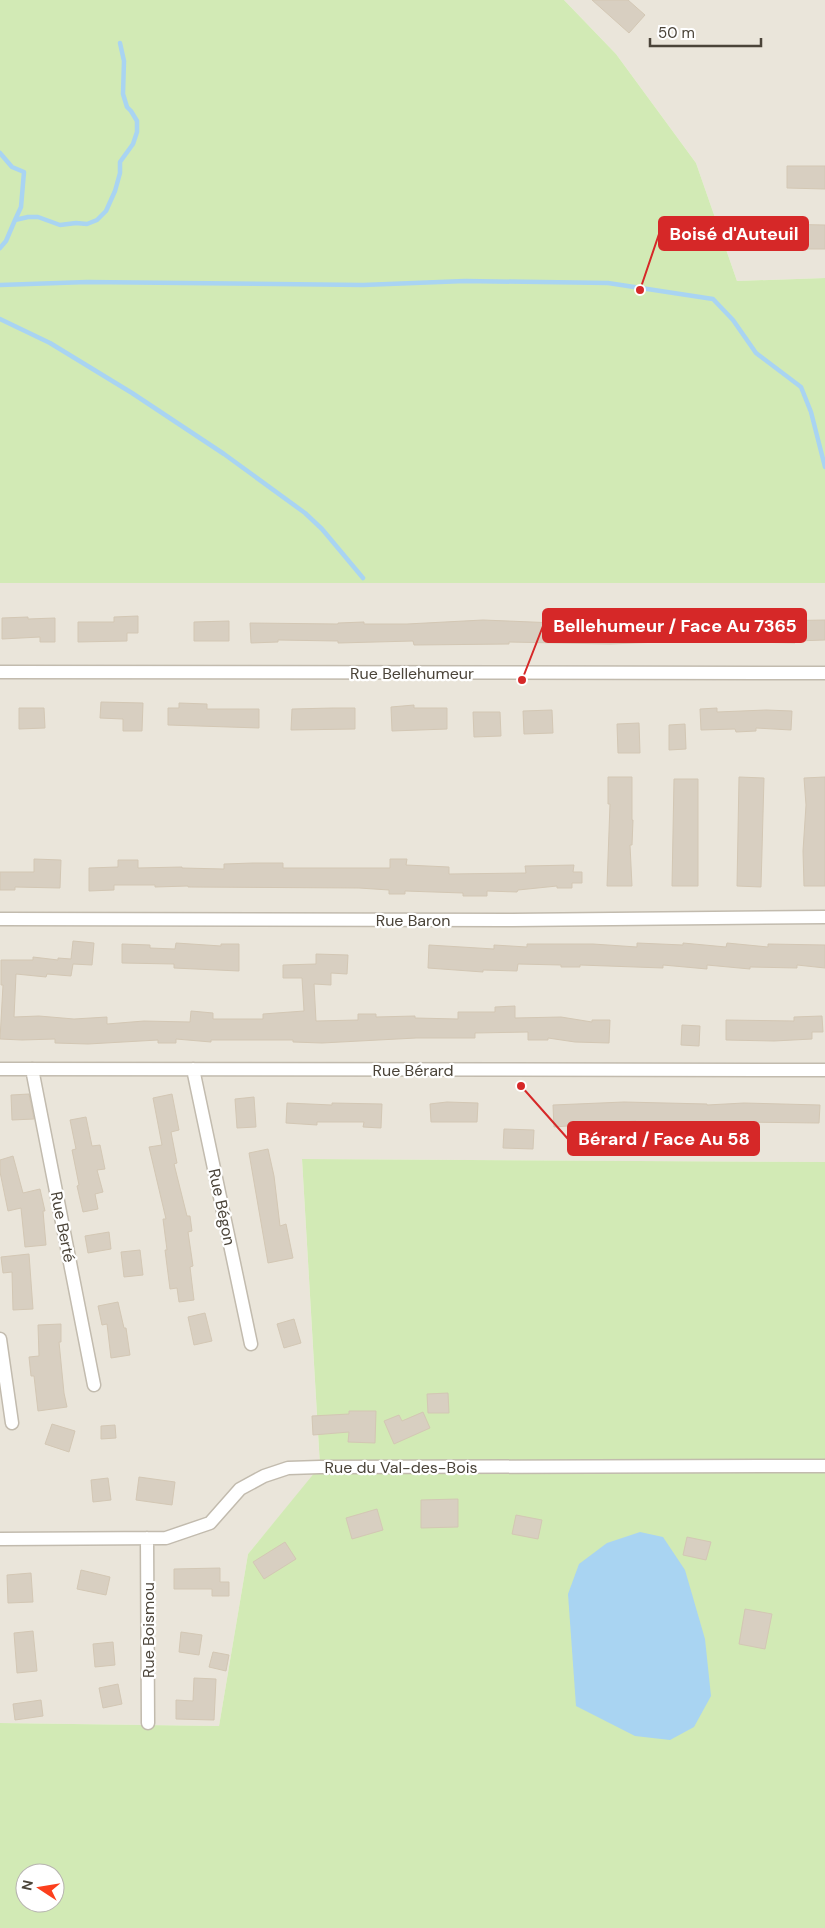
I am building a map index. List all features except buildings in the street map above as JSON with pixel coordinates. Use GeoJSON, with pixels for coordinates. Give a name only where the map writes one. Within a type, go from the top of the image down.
{"type":"FeatureCollection","features":[{"type":"Feature","properties":{"kind":"street","name":"Rue Bellehumeur"},"geometry":{"type":"LineString","coordinates":[[0,672],[825,673]]}},
{"type":"Feature","properties":{"kind":"street","name":"Rue Baron"},"geometry":{"type":"LineString","coordinates":[[0,919],[521,920],[825,918]]}},
{"type":"Feature","properties":{"kind":"street","name":"Rue Bérard"},"geometry":{"type":"LineString","coordinates":[[0,1069],[825,1070]]}},
{"type":"Feature","properties":{"kind":"street","name":"Rue Berté"},"geometry":{"type":"LineString","coordinates":[[32,1069],[94,1385]]}},
{"type":"Feature","properties":{"kind":"street","name":"Rue Bégon"},"geometry":{"type":"LineString","coordinates":[[193,1069],[251,1344]]}},
{"type":"Feature","properties":{"kind":"street"},"geometry":{"type":"LineString","coordinates":[[0,1340],[12,1423]]}},
{"type":"Feature","properties":{"kind":"street","name":"Rue du Val-des-Bois"},"geometry":{"type":"LineString","coordinates":[[0,1539],[166,1538],[210,1523],[240,1489],[264,1476],[288,1468],[320,1466],[825,1466]]}},
{"type":"Feature","properties":{"kind":"street","name":"Rue Boismou"},"geometry":{"type":"LineString","coordinates":[[147,1538],[148,1722]]}},
{"type":"Feature","properties":{"kind":"shaded area"},"geometry":{"type":"Polygon","coordinates":[[[564,0],[825,0],[825,278],[737,281],[696,163],[616,54],[564,0]]]}},
{"type":"Feature","properties":{"kind":"shaded area"},"geometry":{"type":"Polygon","coordinates":[[[0,583],[825,583],[825,1162],[302,1159],[320,1467],[248,1554],[219,1726],[0,1723],[0,583]]]}},
{"type":"Feature","properties":{"kind":"green space"},"geometry":{"type":"Polygon","coordinates":[[[0,0],[564,0],[616,54],[696,163],[737,281],[825,278],[825,583],[0,583],[0,0]]]}},
{"type":"Feature","properties":{"kind":"green space"},"geometry":{"type":"Polygon","coordinates":[[[302,1159],[825,1162],[825,1928],[0,1928],[0,1723],[219,1726],[248,1554],[320,1466],[302,1159]]]}},
{"type":"Feature","properties":{"kind":"water"},"geometry":{"type":"Polygon","coordinates":[[[640,1532],[663,1537],[685,1570],[705,1639],[711,1696],[694,1727],[670,1740],[635,1736],[576,1706],[568,1594],[579,1564],[607,1543],[640,1532]]]}},
{"type":"Feature","properties":{"kind":"waterway"},"geometry":{"type":"LineString","coordinates":[[0,248],[6,241],[15,220],[38,217],[60,225],[87,224],[97,220],[106,211],[115,191],[120,173],[120,162],[133,144],[137,132],[137,121],[127,107],[123,94],[124,61],[120,43]]}},
{"type":"Feature","properties":{"kind":"waterway"},"geometry":{"type":"LineString","coordinates":[[0,153],[12,167],[24,172],[21,207],[15,220]]}},
{"type":"Feature","properties":{"kind":"waterway"},"geometry":{"type":"LineString","coordinates":[[0,285],[87,282],[363,285],[465,281],[608,283],[713,299],[733,320],[756,353],[801,387],[811,412],[825,467]]}},
{"type":"Feature","properties":{"kind":"waterway"},"geometry":{"type":"LineString","coordinates":[[0,319],[50,343],[132,393],[224,454],[305,513],[322,529],[363,578]]}},
{"type":"Feature","properties":{"kind":"place","name":"Boisé d'Auteuil"},"geometry":{"type":"Point","coordinates":[640,290]}},
{"type":"Feature","properties":{"kind":"place","name":"Bellehumeur / Face Au 7365"},"geometry":{"type":"Point","coordinates":[522,680]}},
{"type":"Feature","properties":{"kind":"place","name":"Bérard / Face Au 58"},"geometry":{"type":"Point","coordinates":[521,1086]}}]}
